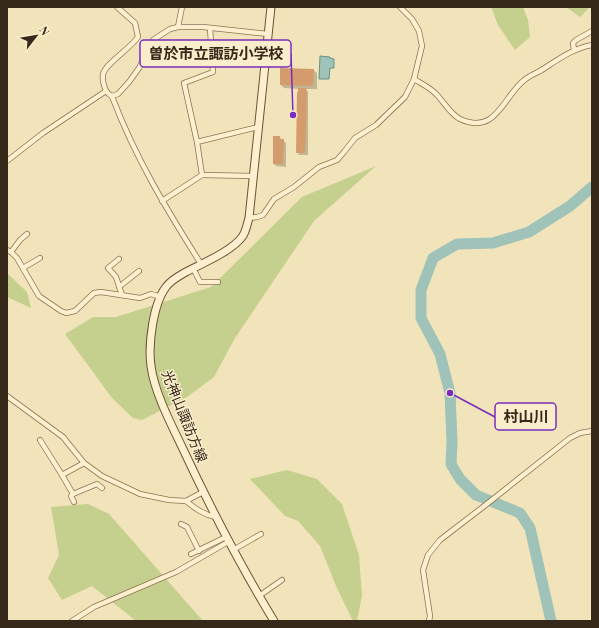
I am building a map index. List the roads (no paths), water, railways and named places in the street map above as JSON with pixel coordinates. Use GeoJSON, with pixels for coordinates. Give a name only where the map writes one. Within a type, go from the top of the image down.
{"type":"FeatureCollection","features":[{"type":"Feature","properties":{"kind":"main road","name":"光神山諏訪方線"},"geometry":{"type":"LineString","coordinates":[[271,7],[249,218],[242,236],[235,245],[175,278],[166,286],[160,297],[155,316],[150,352],[154,379],[176,435],[227,539],[274,621]]}},
{"type":"Feature","properties":{"kind":"street"},"geometry":{"type":"LineString","coordinates":[[117,7],[135,24],[138,36],[134,42],[107,66],[103,74],[106,91],[112,96],[119,117],[132,145],[162,201],[201,264]]}},
{"type":"Feature","properties":{"kind":"street"},"geometry":{"type":"LineString","coordinates":[[178,27],[182,7]]}},
{"type":"Feature","properties":{"kind":"street"},"geometry":{"type":"LineString","coordinates":[[249,218],[263,215],[274,199],[294,187],[319,167],[337,160],[355,138],[376,126],[404,97],[414,79],[422,46],[419,31],[412,20],[400,7]]}},
{"type":"Feature","properties":{"kind":"street"},"geometry":{"type":"LineString","coordinates":[[112,96],[118,94],[129,82],[139,68],[153,40],[170,30],[178,27],[202,27],[268,34]]}},
{"type":"Feature","properties":{"kind":"street"},"geometry":{"type":"LineString","coordinates":[[202,176],[197,142],[184,82],[213,72],[210,28]]}},
{"type":"Feature","properties":{"kind":"street"},"geometry":{"type":"LineString","coordinates":[[574,50],[573,43],[592,31]]}},
{"type":"Feature","properties":{"kind":"street"},"geometry":{"type":"LineString","coordinates":[[414,79],[431,89],[458,118],[475,123],[487,121],[498,114],[515,89],[523,81],[574,50],[592,45]]}},
{"type":"Feature","properties":{"kind":"street"},"geometry":{"type":"LineString","coordinates":[[7,161],[43,133],[106,91]]}},
{"type":"Feature","properties":{"kind":"street"},"geometry":{"type":"LineString","coordinates":[[197,142],[258,127]]}},
{"type":"Feature","properties":{"kind":"street"},"geometry":{"type":"LineString","coordinates":[[162,201],[202,176],[254,176]]}},
{"type":"Feature","properties":{"kind":"street"},"geometry":{"type":"LineString","coordinates":[[27,234],[9,251],[23,268],[39,296],[61,311],[66,313],[75,311],[94,294],[101,292],[140,298],[151,294],[160,297]]}},
{"type":"Feature","properties":{"kind":"street"},"geometry":{"type":"LineString","coordinates":[[23,268],[40,258]]}},
{"type":"Feature","properties":{"kind":"street"},"geometry":{"type":"LineString","coordinates":[[119,259],[108,268],[116,277],[122,295]]}},
{"type":"Feature","properties":{"kind":"street"},"geometry":{"type":"LineString","coordinates":[[193,268],[200,282],[218,282]]}},
{"type":"Feature","properties":{"kind":"street"},"geometry":{"type":"LineString","coordinates":[[119,287],[139,271]]}},
{"type":"Feature","properties":{"kind":"street"},"geometry":{"type":"LineString","coordinates":[[7,396],[63,437],[84,463],[102,476],[140,494],[169,500],[186,501],[203,492]]}},
{"type":"Feature","properties":{"kind":"street"},"geometry":{"type":"LineString","coordinates":[[429,621],[430,616],[424,570],[428,555],[440,540],[483,508],[570,438],[580,433],[592,431]]}},
{"type":"Feature","properties":{"kind":"street"},"geometry":{"type":"LineString","coordinates":[[40,440],[73,494],[71,496],[74,502]]}},
{"type":"Feature","properties":{"kind":"street"},"geometry":{"type":"LineString","coordinates":[[62,475],[84,463]]}},
{"type":"Feature","properties":{"kind":"street"},"geometry":{"type":"LineString","coordinates":[[73,494],[97,484],[102,488]]}},
{"type":"Feature","properties":{"kind":"street"},"geometry":{"type":"LineString","coordinates":[[186,501],[206,515],[216,517]]}},
{"type":"Feature","properties":{"kind":"street"},"geometry":{"type":"LineString","coordinates":[[181,524],[187,527],[199,551]]}},
{"type":"Feature","properties":{"kind":"street"},"geometry":{"type":"LineString","coordinates":[[233,550],[261,534]]}},
{"type":"Feature","properties":{"kind":"street"},"geometry":{"type":"LineString","coordinates":[[191,554],[227,539]]}},
{"type":"Feature","properties":{"kind":"street"},"geometry":{"type":"LineString","coordinates":[[72,621],[94,607],[176,572],[227,539]]}},
{"type":"Feature","properties":{"kind":"street"},"geometry":{"type":"LineString","coordinates":[[259,596],[282,580]]}},
{"type":"Feature","properties":{"kind":"water"},"geometry":{"type":"Polygon","coordinates":[[[320,56],[334,59],[334,68],[330,68],[329,79],[319,79],[320,56]]]}},
{"type":"Feature","properties":{"kind":"waterway"},"geometry":{"type":"LineString","coordinates":[[551,621],[530,528],[520,513],[476,495],[460,479],[451,464],[452,442],[450,393],[440,354],[421,318],[421,290],[433,258],[457,244],[493,243],[529,232],[570,206],[592,187]]}},
{"type":"Feature","properties":{"kind":"place","name":"曽於市立諏訪小学校"},"geometry":{"type":"Point","coordinates":[293,115]}},
{"type":"Feature","properties":{"kind":"place","name":"村山川"},"geometry":{"type":"Point","coordinates":[450,393]}}]}
